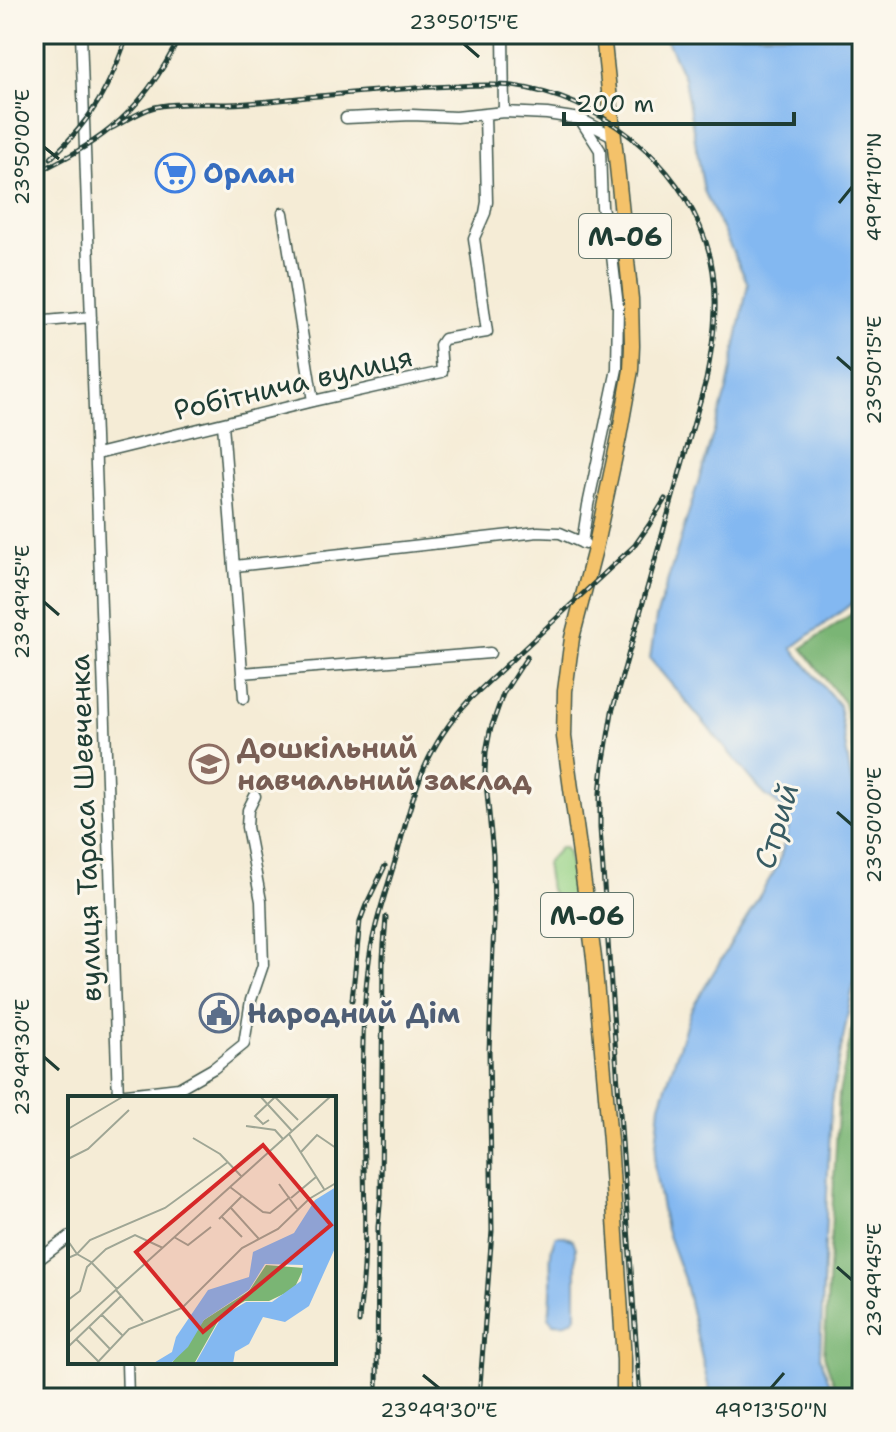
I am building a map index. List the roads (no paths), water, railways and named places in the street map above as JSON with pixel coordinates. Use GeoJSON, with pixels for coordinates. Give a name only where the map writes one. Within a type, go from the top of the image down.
{"type":"FeatureCollection","features":[{"type":"Feature","properties":{"kind":"highway","name":"М-06"},"geometry":{"type":"LineString","coordinates":[[603,34],[631,299],[631,370],[588,546],[565,691],[564,737],[598,1004],[610,1141],[624,1398]]}},
{"type":"Feature","properties":{"kind":"street","name":"вулиця Тараса Шевченка"},"geometry":{"type":"LineString","coordinates":[[81,34],[118,1096]]}},
{"type":"Feature","properties":{"kind":"street"},"geometry":{"type":"LineString","coordinates":[[503,34],[504,112]]}},
{"type":"Feature","properties":{"kind":"street"},"geometry":{"type":"LineString","coordinates":[[346,118],[456,117],[504,112],[547,114],[580,119],[613,136]]}},
{"type":"Feature","properties":{"kind":"street","name":"Робітнича вулиця"},"geometry":{"type":"LineString","coordinates":[[97,454],[442,372],[440,345],[444,339],[487,332],[474,238],[487,202],[485,114]]}},
{"type":"Feature","properties":{"kind":"street"},"geometry":{"type":"LineString","coordinates":[[235,566],[538,532],[560,533],[588,546],[591,489],[617,369],[618,306],[610,239],[602,207],[600,150],[580,119]]}},
{"type":"Feature","properties":{"kind":"street"},"geometry":{"type":"LineString","coordinates":[[283,213],[313,401]]}},
{"type":"Feature","properties":{"kind":"street"},"geometry":{"type":"LineString","coordinates":[[34,322],[91,317]]}},
{"type":"Feature","properties":{"kind":"street"},"geometry":{"type":"LineString","coordinates":[[223,424],[244,698]]}},
{"type":"Feature","properties":{"kind":"street"},"geometry":{"type":"LineString","coordinates":[[242,673],[490,653]]}},
{"type":"Feature","properties":{"kind":"street"},"geometry":{"type":"LineString","coordinates":[[125,1096],[179,1088],[214,1068],[244,1044],[251,1000],[263,965],[261,901],[247,827],[248,810],[255,796]]}},
{"type":"Feature","properties":{"kind":"street"},"geometry":{"type":"LineString","coordinates":[[34,1263],[68,1238]]}},
{"type":"Feature","properties":{"kind":"street"},"geometry":{"type":"LineString","coordinates":[[127,1364],[128,1398]]}},
{"type":"Feature","properties":{"kind":"water"},"geometry":{"type":"Polygon","coordinates":[[[664,34],[862,34],[862,596],[792,648],[839,705],[862,847],[862,939],[831,1103],[820,1356],[835,1398],[711,1398],[684,1279],[666,1230],[654,1166],[660,1105],[691,1010],[778,865],[790,822],[779,805],[765,795],[650,659],[656,618],[727,389],[748,284],[704,191],[684,78],[664,34]]]}},
{"type":"Feature","properties":{"kind":"water"},"geometry":{"type":"Polygon","coordinates":[[[556,1236],[573,1240],[576,1248],[576,1316],[563,1323],[553,1323],[549,1318],[551,1256],[556,1236]]]}},
{"type":"Feature","properties":{"kind":"railway"},"geometry":{"type":"LineString","coordinates":[[51,158],[78,130],[98,102],[128,34]]}},
{"type":"Feature","properties":{"kind":"railway"},"geometry":{"type":"LineString","coordinates":[[34,174],[83,148],[132,109],[151,86],[181,34]]}},
{"type":"Feature","properties":{"kind":"railway"},"geometry":{"type":"LineString","coordinates":[[112,128],[149,109],[173,104],[248,103],[420,88],[513,86],[576,104],[631,137],[676,184],[706,242],[715,293],[712,346],[706,380],[612,712],[600,793],[640,1398]]}},
{"type":"Feature","properties":{"kind":"railway"},"geometry":{"type":"LineString","coordinates":[[359,1322],[365,1231],[363,1043],[368,969],[376,924],[416,788],[442,735],[470,699],[635,545],[665,499]]}},
{"type":"Feature","properties":{"kind":"railway"},"geometry":{"type":"LineString","coordinates":[[479,1398],[492,1231],[489,1051],[494,921],[486,752],[503,694],[527,657]]}},
{"type":"Feature","properties":{"kind":"railway"},"geometry":{"type":"LineString","coordinates":[[352,1000],[360,921],[385,866]]}},
{"type":"Feature","properties":{"kind":"railway"},"geometry":{"type":"LineString","coordinates":[[377,1398],[386,917]]}},
{"type":"Feature","properties":{"kind":"place","name":"Орлан"},"geometry":{"type":"Point","coordinates":[175,173]}},
{"type":"Feature","properties":{"kind":"place","name":"Дошкільний навчальний заклад"},"geometry":{"type":"Point","coordinates":[209,764]}},
{"type":"Feature","properties":{"kind":"place","name":"Народний Дім"},"geometry":{"type":"Point","coordinates":[219,1013]}},
{"type":"Feature","properties":{"kind":"water label","name":"Стрий"},"geometry":{"type":"Point","coordinates":[776,826]}}]}
